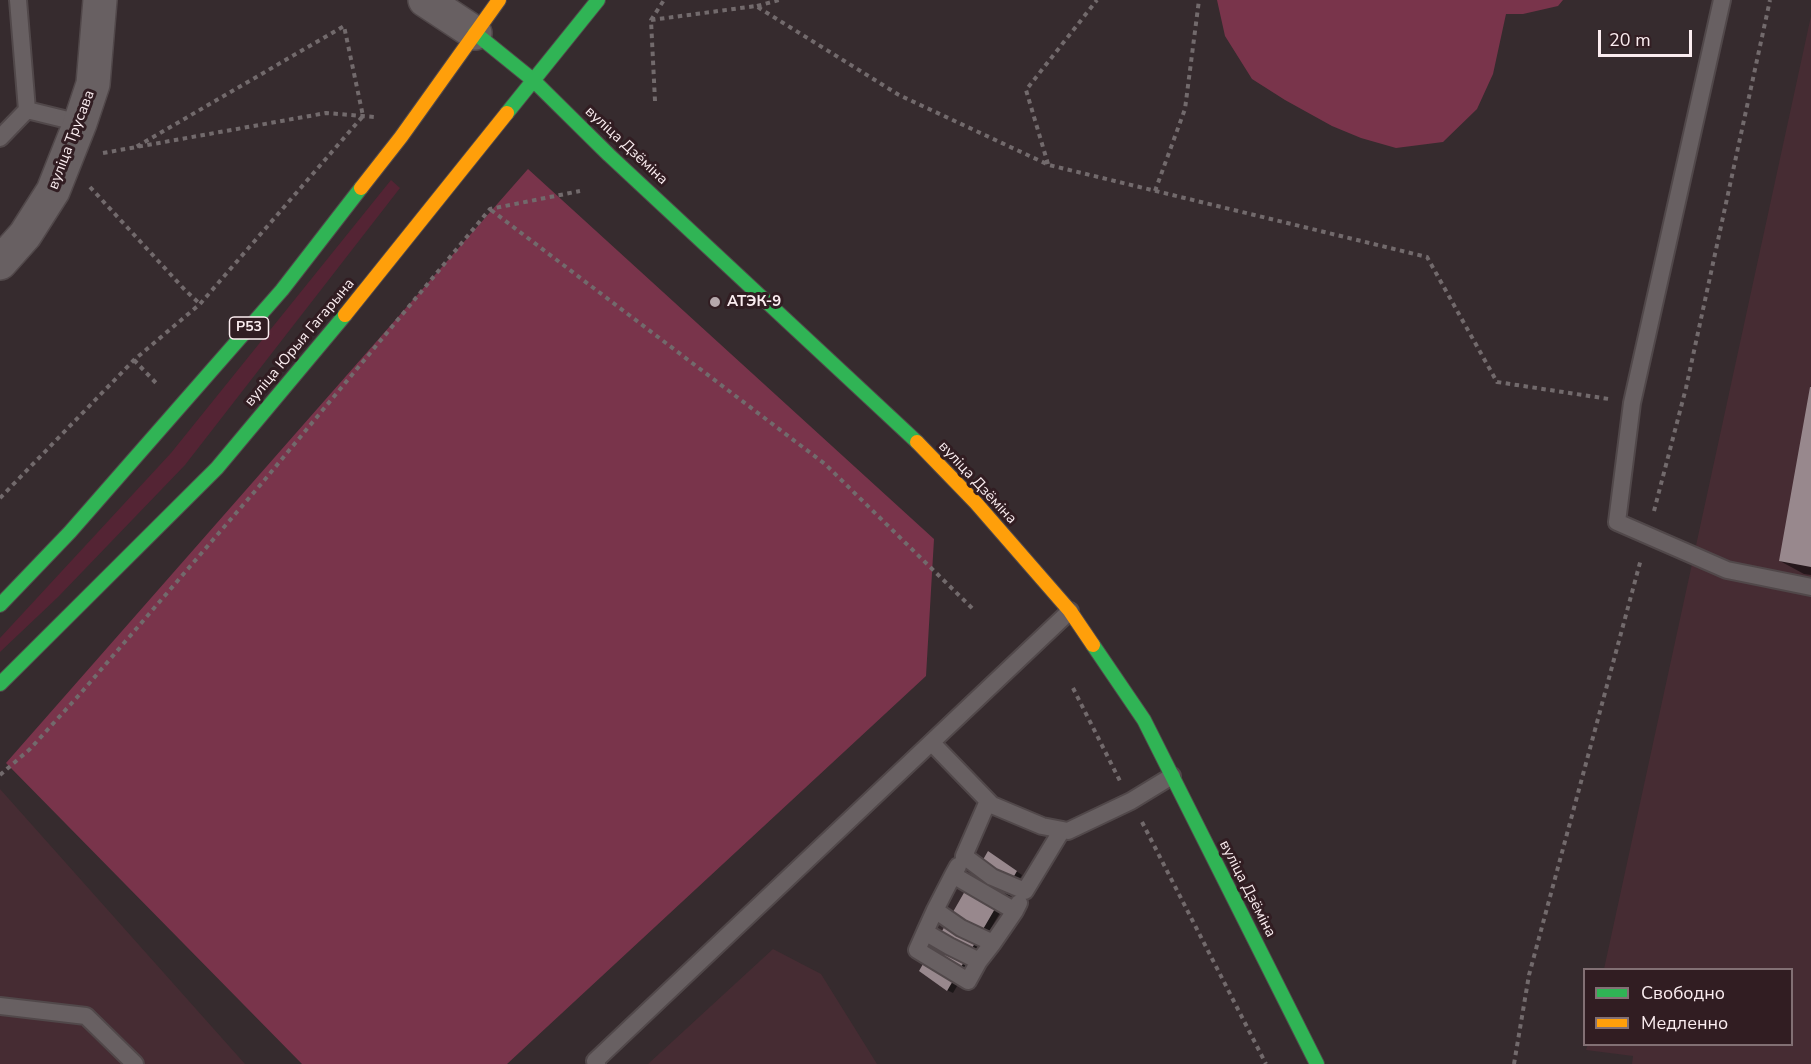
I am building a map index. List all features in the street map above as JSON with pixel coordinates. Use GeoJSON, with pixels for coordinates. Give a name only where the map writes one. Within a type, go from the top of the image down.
{"type":"FeatureCollection","features":[{"type":"Feature","properties":{"kind":"main road","name":"Р53"},"geometry":{"type":"LineString","coordinates":[[0,605],[70,532],[282,290],[401,137],[499,0]]}},
{"type":"Feature","properties":{"kind":"main road","name":"вуліца Юрыя Гагарына"},"geometry":{"type":"LineString","coordinates":[[0,684],[217,468],[438,201],[598,0]]}},
{"type":"Feature","properties":{"kind":"main road","name":"вуліца Дзёміна"},"geometry":{"type":"LineString","coordinates":[[475,33],[533,80],[609,155],[898,424],[976,503],[1070,611],[1144,720],[1317,1064]]}},
{"type":"Feature","properties":{"kind":"street","name":"вуліца Трусава"},"geometry":{"type":"LineString","coordinates":[[0,263],[25,236],[53,191],[80,123],[93,84],[100,0]]}},
{"type":"Feature","properties":{"kind":"street"},"geometry":{"type":"LineString","coordinates":[[425,0],[475,33]]}},
{"type":"Feature","properties":{"kind":"lane"},"geometry":{"type":"LineString","coordinates":[[0,138],[27,110],[18,0]]}},
{"type":"Feature","properties":{"kind":"lane"},"geometry":{"type":"LineString","coordinates":[[1722,0],[1632,403],[1617,522],[1727,570],[1811,586]]}},
{"type":"Feature","properties":{"kind":"lane"},"geometry":{"type":"LineString","coordinates":[[27,110],[80,123]]}},
{"type":"Feature","properties":{"kind":"lane"},"geometry":{"type":"LineString","coordinates":[[595,1063],[1070,611]]}},
{"type":"Feature","properties":{"kind":"lane"},"geometry":{"type":"LineString","coordinates":[[932,743],[992,805],[1042,826],[1068,831],[1131,801],[1172,776]]}},
{"type":"Feature","properties":{"kind":"lane"},"geometry":{"type":"LineString","coordinates":[[988,801],[964,856],[917,950],[968,981],[979,961],[1015,911],[1062,830]]}},
{"type":"Feature","properties":{"kind":"lane"},"geometry":{"type":"LineString","coordinates":[[964,856],[992,877],[1025,891]]}},
{"type":"Feature","properties":{"kind":"lane"},"geometry":{"type":"LineString","coordinates":[[953,875],[1015,911]]}},
{"type":"Feature","properties":{"kind":"lane"},"geometry":{"type":"LineString","coordinates":[[935,910],[961,928],[993,943]]}},
{"type":"Feature","properties":{"kind":"lane"},"geometry":{"type":"LineString","coordinates":[[925,932],[979,961]]}},
{"type":"Feature","properties":{"kind":"lane"},"geometry":{"type":"LineString","coordinates":[[0,1006],[86,1016],[135,1064]]}},
{"type":"Feature","properties":{"kind":"path"},"geometry":{"type":"LineString","coordinates":[[655,101],[651,20],[664,0]]}},
{"type":"Feature","properties":{"kind":"path"},"geometry":{"type":"LineString","coordinates":[[651,20],[756,6],[779,0]]}},
{"type":"Feature","properties":{"kind":"path"},"geometry":{"type":"LineString","coordinates":[[1049,165],[1026,90],[1097,0]]}},
{"type":"Feature","properties":{"kind":"path"},"geometry":{"type":"LineString","coordinates":[[1155,191],[1185,109],[1199,0]]}},
{"type":"Feature","properties":{"kind":"path"},"geometry":{"type":"LineString","coordinates":[[756,6],[899,95],[1049,165],[1427,257],[1497,382],[1632,403]]}},
{"type":"Feature","properties":{"kind":"path"},"geometry":{"type":"LineString","coordinates":[[136,147],[344,26],[363,116]]}},
{"type":"Feature","properties":{"kind":"path"},"geometry":{"type":"LineString","coordinates":[[65,160],[326,113],[375,117]]}},
{"type":"Feature","properties":{"kind":"path"},"geometry":{"type":"LineString","coordinates":[[0,498],[134,360],[200,304],[363,116]]}},
{"type":"Feature","properties":{"kind":"path"},"geometry":{"type":"LineString","coordinates":[[65,160],[200,304]]}},
{"type":"Feature","properties":{"kind":"path"},"geometry":{"type":"LineString","coordinates":[[0,775],[30,749],[80,694],[262,483],[490,209],[580,191]]}},
{"type":"Feature","properties":{"kind":"path"},"geometry":{"type":"LineString","coordinates":[[490,209],[825,464],[974,610]]}},
{"type":"Feature","properties":{"kind":"path"},"geometry":{"type":"LineString","coordinates":[[1073,688],[1266,1064]]}},
{"type":"Feature","properties":{"kind":"shaded area"},"geometry":{"type":"Polygon","coordinates":[[[1217,0],[1563,0],[1558,6],[1523,14],[1506,14],[1493,74],[1477,109],[1443,142],[1396,148],[1361,138],[1332,126],[1252,79],[1225,36],[1217,0]]]}},
{"type":"Feature","properties":{"kind":"shaded area"},"geometry":{"type":"Polygon","coordinates":[[[1811,16],[1811,1064],[1632,1064],[1633,1056],[1586,1050],[1587,1046],[1793,1046],[1793,968],[1604,968],[1811,16]]]}},
{"type":"Feature","properties":{"kind":"shaded area"},"geometry":{"type":"Polygon","coordinates":[[[528,169],[934,539],[926,676],[507,1064],[302,1064],[6,763],[528,169]]]}},
{"type":"Feature","properties":{"kind":"shaded area"},"geometry":{"type":"Polygon","coordinates":[[[391,180],[400,188],[185,465],[58,597],[0,652],[0,638],[171,453],[391,180]]]}},
{"type":"Feature","properties":{"kind":"shaded area"},"geometry":{"type":"Polygon","coordinates":[[[0,789],[245,1064],[0,1064],[0,789]]]}},
{"type":"Feature","properties":{"kind":"shaded area"},"geometry":{"type":"Polygon","coordinates":[[[773,949],[821,974],[877,1064],[648,1064],[773,949]]]}},
{"type":"Feature","properties":{"kind":"building"},"geometry":{"type":"Polygon","coordinates":[[[1811,387],[1811,567],[1779,561],[1811,387]]]}},
{"type":"Feature","properties":{"kind":"building"},"geometry":{"type":"Polygon","coordinates":[[[988,851],[1017,871],[947,991],[919,971],[988,851]]]}},
{"type":"Feature","properties":{"kind":"traffic: fast"},"geometry":{"type":"LineString","coordinates":[[507,113],[598,0]]}},
{"type":"Feature","properties":{"kind":"traffic: fast"},"geometry":{"type":"LineString","coordinates":[[475,33],[533,80],[609,155],[917,442]]}},
{"type":"Feature","properties":{"kind":"traffic: fast"},"geometry":{"type":"LineString","coordinates":[[0,605],[70,532],[282,290],[361,188]]}},
{"type":"Feature","properties":{"kind":"traffic: fast"},"geometry":{"type":"LineString","coordinates":[[0,684],[217,468],[345,315]]}},
{"type":"Feature","properties":{"kind":"traffic: fast"},"geometry":{"type":"LineString","coordinates":[[1093,645],[1144,720],[1317,1064]]}},
{"type":"Feature","properties":{"kind":"traffic: slow"},"geometry":{"type":"LineString","coordinates":[[361,188],[401,137],[499,0]]}},
{"type":"Feature","properties":{"kind":"traffic: slow"},"geometry":{"type":"LineString","coordinates":[[345,315],[507,113]]}},
{"type":"Feature","properties":{"kind":"traffic: slow"},"geometry":{"type":"LineString","coordinates":[[917,442],[976,503],[1070,611],[1093,645]]}},
{"type":"Feature","properties":{"kind":"place","name":"АТЭК-9"},"geometry":{"type":"Point","coordinates":[715,302]}}]}
